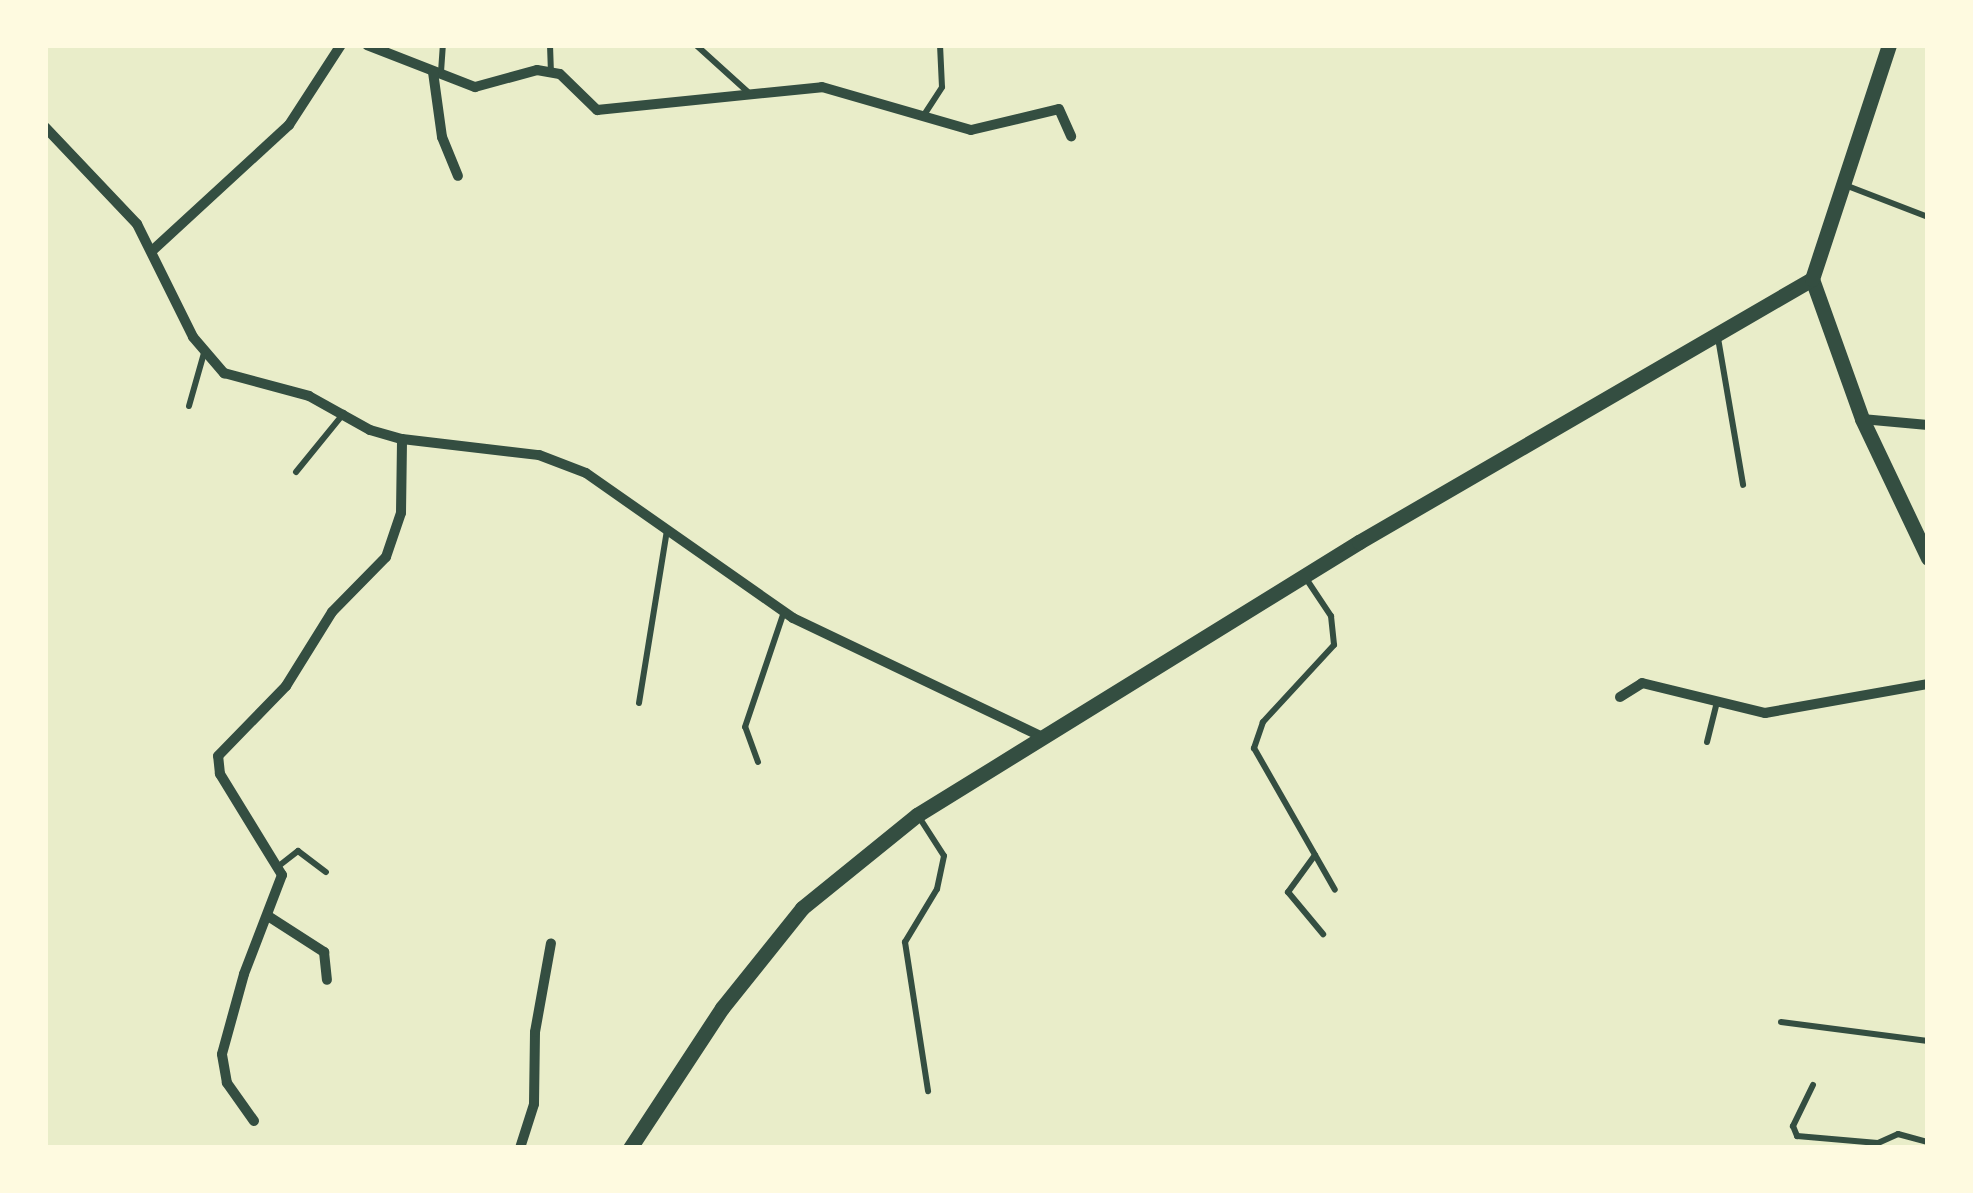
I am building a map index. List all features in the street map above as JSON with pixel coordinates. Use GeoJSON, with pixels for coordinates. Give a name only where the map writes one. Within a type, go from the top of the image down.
{"type":"FeatureCollection","features":[{"type":"Feature","properties":{"kind":"street"},"geometry":{"type":"LineString","coordinates":[[367,45],[489,88],[551,71],[597,110],[822,86],[972,130],[1060,109],[1070,136]]}},
{"type":"Feature","properties":{"kind":"street"},"geometry":{"type":"LineString","coordinates":[[1889,45],[1812,279],[1862,419],[1928,558]]}},
{"type":"Feature","properties":{"kind":"street"},"geometry":{"type":"LineString","coordinates":[[153,250],[289,125],[338,46]]}},
{"type":"Feature","properties":{"kind":"street"},"geometry":{"type":"LineString","coordinates":[[437,72],[442,138],[458,176]]}},
{"type":"Feature","properties":{"kind":"street"},"geometry":{"type":"LineString","coordinates":[[45,127],[137,224],[204,352],[224,374],[309,396],[402,440],[539,455],[586,473],[784,612],[1043,738]]}},
{"type":"Feature","properties":{"kind":"street"},"geometry":{"type":"LineString","coordinates":[[630,1148],[722,1008],[802,908],[917,815],[1304,576],[1812,279]]}},
{"type":"Feature","properties":{"kind":"street"},"geometry":{"type":"LineString","coordinates":[[1862,419],[1928,425]]}},
{"type":"Feature","properties":{"kind":"street"},"geometry":{"type":"LineString","coordinates":[[254,1121],[227,1083],[222,1054],[268,916],[280,865],[220,774],[218,756],[286,686],[332,612],[386,557],[401,513],[402,440]]}},
{"type":"Feature","properties":{"kind":"street"},"geometry":{"type":"LineString","coordinates":[[1620,697],[1642,683],[1765,713],[1928,684]]}},
{"type":"Feature","properties":{"kind":"street"},"geometry":{"type":"LineString","coordinates":[[268,916],[324,952],[327,980]]}},
{"type":"Feature","properties":{"kind":"street"},"geometry":{"type":"LineString","coordinates":[[520,1148],[534,1104],[535,1032],[552,944]]}},
{"type":"Feature","properties":{"kind":"lane"},"geometry":{"type":"LineString","coordinates":[[437,72],[443,45]]}},
{"type":"Feature","properties":{"kind":"lane"},"geometry":{"type":"LineString","coordinates":[[550,45],[551,71]]}},
{"type":"Feature","properties":{"kind":"lane"},"geometry":{"type":"LineString","coordinates":[[696,45],[749,93]]}},
{"type":"Feature","properties":{"kind":"lane"},"geometry":{"type":"LineString","coordinates":[[924,116],[942,86],[940,45]]}},
{"type":"Feature","properties":{"kind":"lane"},"geometry":{"type":"LineString","coordinates":[[1841,184],[1928,217]]}},
{"type":"Feature","properties":{"kind":"lane"},"geometry":{"type":"LineString","coordinates":[[1717,332],[1743,485]]}},
{"type":"Feature","properties":{"kind":"lane"},"geometry":{"type":"LineString","coordinates":[[189,406],[204,352]]}},
{"type":"Feature","properties":{"kind":"lane"},"geometry":{"type":"LineString","coordinates":[[296,472],[344,412]]}},
{"type":"Feature","properties":{"kind":"lane"},"geometry":{"type":"LineString","coordinates":[[640,703],[668,529]]}},
{"type":"Feature","properties":{"kind":"lane"},"geometry":{"type":"LineString","coordinates":[[1304,576],[1331,616],[1334,645],[1264,722],[1254,748],[1334,890]]}},
{"type":"Feature","properties":{"kind":"lane"},"geometry":{"type":"LineString","coordinates":[[758,762],[745,726],[784,612]]}},
{"type":"Feature","properties":{"kind":"lane"},"geometry":{"type":"LineString","coordinates":[[1707,742],[1717,701]]}},
{"type":"Feature","properties":{"kind":"lane"},"geometry":{"type":"LineString","coordinates":[[917,815],[944,856],[937,889],[905,942],[928,1091]]}},
{"type":"Feature","properties":{"kind":"lane"},"geometry":{"type":"LineString","coordinates":[[280,865],[298,852],[326,872]]}},
{"type":"Feature","properties":{"kind":"lane"},"geometry":{"type":"LineString","coordinates":[[1315,855],[1288,892],[1323,934]]}},
{"type":"Feature","properties":{"kind":"lane"},"geometry":{"type":"LineString","coordinates":[[1781,1022],[1928,1042]]}},
{"type":"Feature","properties":{"kind":"lane"},"geometry":{"type":"LineString","coordinates":[[1813,1084],[1793,1126],[1796,1136],[1878,1143],[1898,1134],[1928,1142]]}}]}
